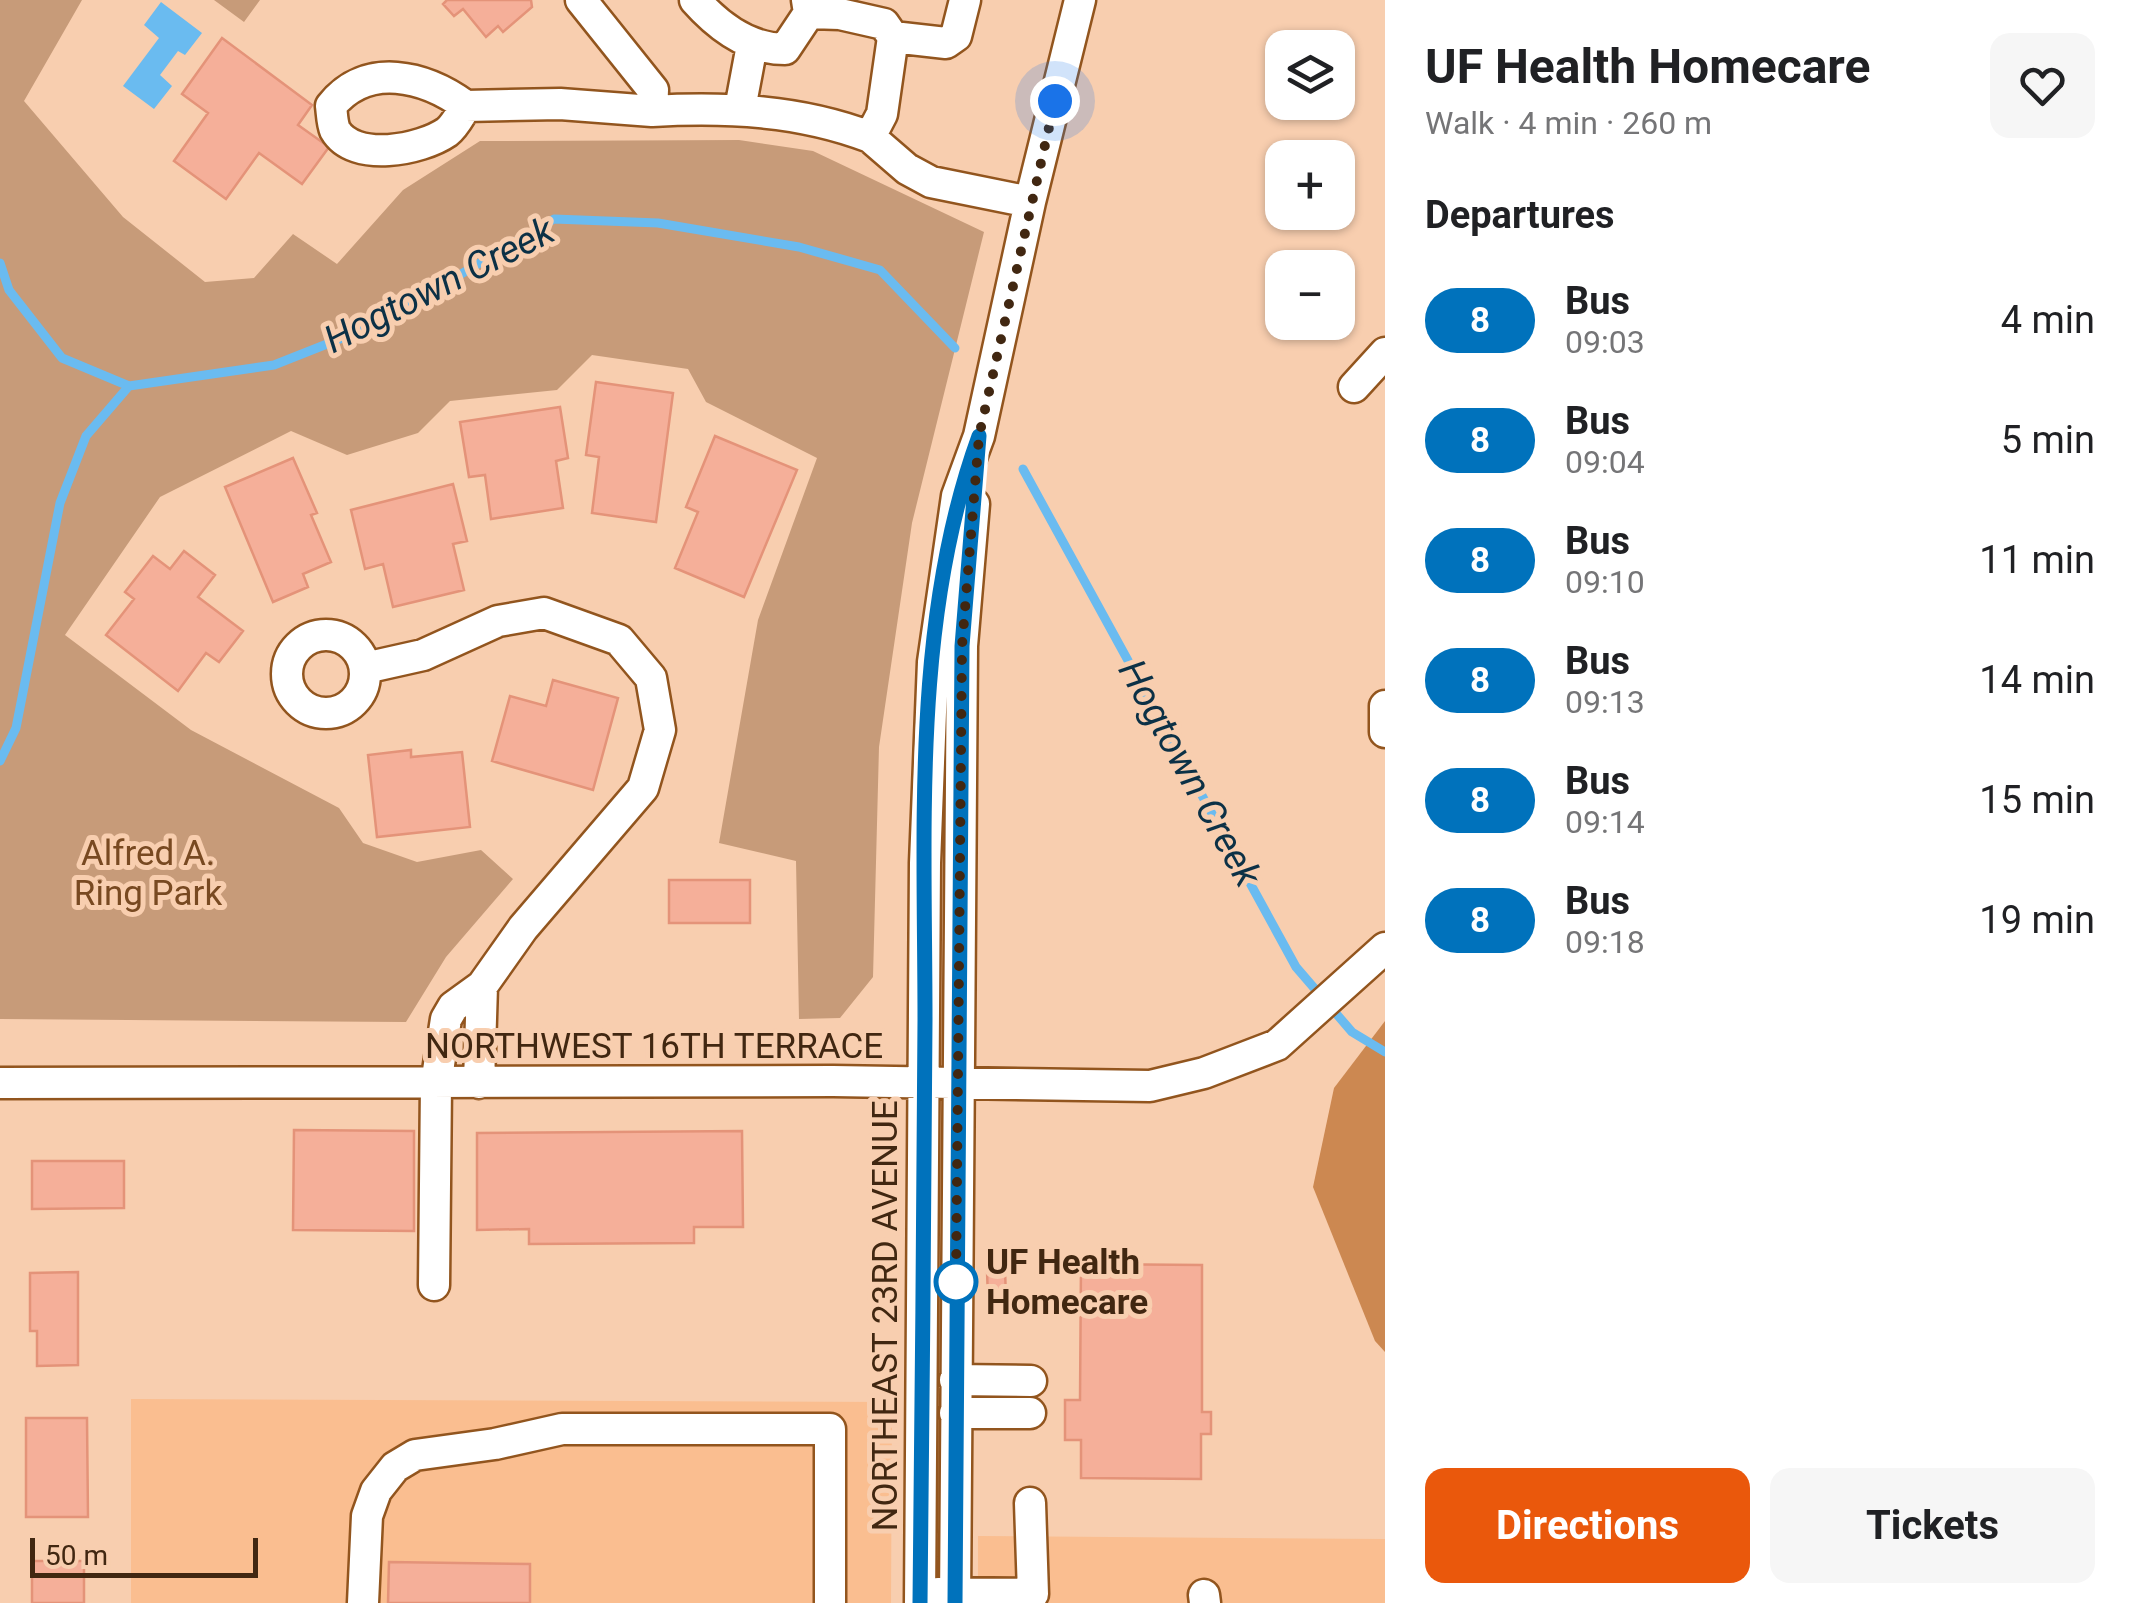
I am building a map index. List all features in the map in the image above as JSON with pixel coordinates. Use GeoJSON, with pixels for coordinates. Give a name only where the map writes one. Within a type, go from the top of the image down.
{"type":"FeatureCollection","features":[{"type":"Feature","properties":{"kind":"street"},"geometry":{"type":"LineString","coordinates":[[581,0],[653,90],[652,111]]}},
{"type":"Feature","properties":{"kind":"street"},"geometry":{"type":"LineString","coordinates":[[694,0],[752,45],[785,49],[808,6],[884,24],[892,38],[882,114],[870,136]]}},
{"type":"Feature","properties":{"kind":"street"},"geometry":{"type":"LineString","coordinates":[[892,38],[946,43],[956,36],[965,0]]}},
{"type":"Feature","properties":{"kind":"street","name":"NORTHEAST 23RD AVENUE"},"geometry":{"type":"LineString","coordinates":[[955,1598],[962,646],[979,436],[1030,202],[1080,0]]}},
{"type":"Feature","properties":{"kind":"street"},"geometry":{"type":"LineString","coordinates":[[740,109],[742,77],[752,45]]}},
{"type":"Feature","properties":{"kind":"street"},"geometry":{"type":"LineString","coordinates":[[466,106],[560,104],[652,111],[740,109],[788,115],[870,136],[906,170],[931,182],[1030,202]]}},
{"type":"Feature","properties":{"kind":"street"},"geometry":{"type":"LineString","coordinates":[[1354,386],[1385,353]]}},
{"type":"Feature","properties":{"kind":"street","name":"NORTHEAST 23RD AVENUE"},"geometry":{"type":"LineString","coordinates":[[920,1598],[927,765],[933,662],[957,496],[979,436]]}},
{"type":"Feature","properties":{"kind":"street"},"geometry":{"type":"LineString","coordinates":[[365,668],[424,655],[498,621],[544,613],[619,640],[652,678],[660,730],[644,788],[523,928],[482,986],[453,1007],[446,1018],[436,1084],[434,1285]]}},
{"type":"Feature","properties":{"kind":"street"},"geometry":{"type":"LineString","coordinates":[[1385,706],[1385,732]]}},
{"type":"Feature","properties":{"kind":"street","name":"NORTHWEST 16TH TERRACE"},"geometry":{"type":"LineString","coordinates":[[0,1083],[1150,1086],[1204,1074],[1277,1045],[1385,948]]}},
{"type":"Feature","properties":{"kind":"street"},"geometry":{"type":"LineString","coordinates":[[479,1083],[482,986]]}},
{"type":"Feature","properties":{"kind":"street"},"geometry":{"type":"LineString","coordinates":[[955,1380],[1031,1381]]}},
{"type":"Feature","properties":{"kind":"street"},"geometry":{"type":"LineString","coordinates":[[955,1413],[1030,1413]]}},
{"type":"Feature","properties":{"kind":"street"},"geometry":{"type":"LineString","coordinates":[[363,1603],[367,1516],[376,1490],[405,1461],[562,1429],[830,1429],[830,1603]]}},
{"type":"Feature","properties":{"kind":"street"},"geometry":{"type":"LineString","coordinates":[[920,1598],[1033,1594],[1030,1503]]}},
{"type":"Feature","properties":{"kind":"shaded area"},"geometry":{"type":"Polygon","coordinates":[[[1385,1021],[1385,1352],[1375,1341],[1313,1187],[1334,1088],[1385,1021]]]}},
{"type":"Feature","properties":{"kind":"shaded area"},"geometry":{"type":"Polygon","coordinates":[[[131,1399],[892,1402],[891,1603],[131,1603],[131,1399]]]}},
{"type":"Feature","properties":{"kind":"shaded area"},"geometry":{"type":"Polygon","coordinates":[[[978,1536],[1385,1539],[1385,1603],[978,1603],[978,1536]]]}},
{"type":"Feature","properties":{"kind":"green space","name":"Alfred A. Ring Park"},"geometry":{"type":"Polygon","coordinates":[[[0,0],[82,0],[24,101],[123,217],[205,282],[254,278],[293,234],[337,264],[403,190],[480,141],[739,140],[813,151],[984,232],[912,523],[879,747],[873,977],[840,1018],[799,1019],[796,861],[719,843],[758,620],[817,458],[706,402],[688,369],[592,355],[557,390],[450,401],[418,433],[347,455],[291,431],[160,497],[65,635],[191,730],[339,808],[363,843],[417,862],[481,850],[513,879],[446,957],[406,1022],[0,1019],[0,0]]]}},
{"type":"Feature","properties":{"kind":"green space"},"geometry":{"type":"Polygon","coordinates":[[[214,0],[260,0],[244,22],[214,0]]]}},
{"type":"Feature","properties":{"kind":"water"},"geometry":{"type":"Polygon","coordinates":[[[161,2],[202,33],[185,55],[178,51],[160,75],[172,86],[154,109],[123,86],[159,38],[144,25],[161,2]]]}},
{"type":"Feature","properties":{"kind":"building"},"geometry":{"type":"Polygon","coordinates":[[[447,0],[531,0],[532,7],[503,32],[498,26],[486,37],[463,9],[454,16],[443,4],[447,0]]]}},
{"type":"Feature","properties":{"kind":"building"},"geometry":{"type":"Polygon","coordinates":[[[222,38],[312,105],[298,125],[329,147],[302,184],[259,153],[226,199],[174,161],[208,113],[182,94],[222,38]]]}},
{"type":"Feature","properties":{"kind":"building"},"geometry":{"type":"Polygon","coordinates":[[[596,382],[673,393],[656,522],[592,513],[599,457],[586,455],[596,382]]]}},
{"type":"Feature","properties":{"kind":"building"},"geometry":{"type":"Polygon","coordinates":[[[560,407],[568,458],[556,461],[563,508],[491,519],[485,475],[469,477],[460,422],[560,407]]]}},
{"type":"Feature","properties":{"kind":"building"},"geometry":{"type":"Polygon","coordinates":[[[715,436],[797,470],[744,597],[675,568],[698,512],[686,507],[715,436]]]}},
{"type":"Feature","properties":{"kind":"building"},"geometry":{"type":"Polygon","coordinates":[[[293,458],[317,513],[311,515],[331,562],[303,574],[308,587],[273,602],[225,487],[293,458]]]}},
{"type":"Feature","properties":{"kind":"building"},"geometry":{"type":"Polygon","coordinates":[[[453,484],[467,541],[453,544],[464,590],[393,607],[383,564],[365,569],[351,510],[453,484]]]}},
{"type":"Feature","properties":{"kind":"building"},"geometry":{"type":"Polygon","coordinates":[[[184,551],[215,575],[198,597],[243,631],[219,662],[206,653],[178,691],[106,635],[134,599],[125,592],[153,556],[170,569],[184,551]]]}},
{"type":"Feature","properties":{"kind":"building"},"geometry":{"type":"Polygon","coordinates":[[[553,680],[618,698],[593,790],[492,761],[510,696],[546,706],[553,680]]]}},
{"type":"Feature","properties":{"kind":"building"},"geometry":{"type":"Polygon","coordinates":[[[411,750],[411,757],[462,752],[470,827],[377,837],[368,755],[411,750]]]}},
{"type":"Feature","properties":{"kind":"building"},"geometry":{"type":"Polygon","coordinates":[[[669,880],[750,880],[750,923],[669,923],[669,880]]]}},
{"type":"Feature","properties":{"kind":"building"},"geometry":{"type":"Polygon","coordinates":[[[294,1130],[414,1131],[414,1231],[293,1230],[294,1130]]]}},
{"type":"Feature","properties":{"kind":"building"},"geometry":{"type":"Polygon","coordinates":[[[742,1131],[743,1227],[694,1227],[694,1243],[529,1244],[529,1229],[477,1230],[477,1133],[742,1131]]]}},
{"type":"Feature","properties":{"kind":"building"},"geometry":{"type":"Polygon","coordinates":[[[32,1161],[124,1161],[124,1208],[32,1209],[32,1161]]]}},
{"type":"Feature","properties":{"kind":"building"},"geometry":{"type":"Polygon","coordinates":[[[1081,1264],[1202,1265],[1202,1412],[1211,1412],[1211,1434],[1201,1434],[1201,1479],[1081,1478],[1081,1440],[1065,1440],[1065,1400],[1080,1400],[1081,1264]]]}},
{"type":"Feature","properties":{"kind":"building"},"geometry":{"type":"Polygon","coordinates":[[[1005,1269],[1006,1299],[988,1300],[987,1270],[1005,1269]]]}},
{"type":"Feature","properties":{"kind":"building"},"geometry":{"type":"Polygon","coordinates":[[[78,1272],[78,1365],[37,1366],[37,1331],[30,1331],[30,1273],[78,1272]]]}},
{"type":"Feature","properties":{"kind":"building"},"geometry":{"type":"Polygon","coordinates":[[[26,1418],[87,1418],[88,1517],[26,1517],[26,1418]]]}},
{"type":"Feature","properties":{"kind":"building"},"geometry":{"type":"Polygon","coordinates":[[[32,1561],[84,1561],[84,1603],[32,1603],[32,1561]]]}},
{"type":"Feature","properties":{"kind":"building"},"geometry":{"type":"Polygon","coordinates":[[[389,1562],[530,1564],[530,1603],[388,1603],[389,1562]]]}},
{"type":"Feature","properties":{"kind":"waterway","name":"Hogtown Creek"},"geometry":{"type":"LineString","coordinates":[[129,386],[274,365],[375,325],[554,219],[658,223],[799,247],[880,270],[955,348]]}},
{"type":"Feature","properties":{"kind":"waterway"},"geometry":{"type":"LineString","coordinates":[[0,263],[9,290],[62,358],[129,386]]}},
{"type":"Feature","properties":{"kind":"waterway"},"geometry":{"type":"LineString","coordinates":[[0,761],[16,728],[60,503],[86,436],[129,386]]}},
{"type":"Feature","properties":{"kind":"waterway","name":"Hogtown Creek"},"geometry":{"type":"LineString","coordinates":[[1023,469],[1296,967],[1352,1032],[1385,1052]]}},
{"type":"Feature","properties":{"kind":"bus line","name":"8"},"geometry":{"type":"LineString","coordinates":[[920,1603],[927,746],[933,662],[957,496],[979,436],[962,646],[955,1603]]}},
{"type":"Feature","properties":{"kind":"place","name":"UF Health Homecare"},"geometry":{"type":"Point","coordinates":[956,1282]}},
{"type":"Feature","properties":{"kind":"route"},"geometry":{"type":"LineString","coordinates":[[956,1282],[956,1286],[962,998],[962,646],[979,436],[1055,101]]}}]}
